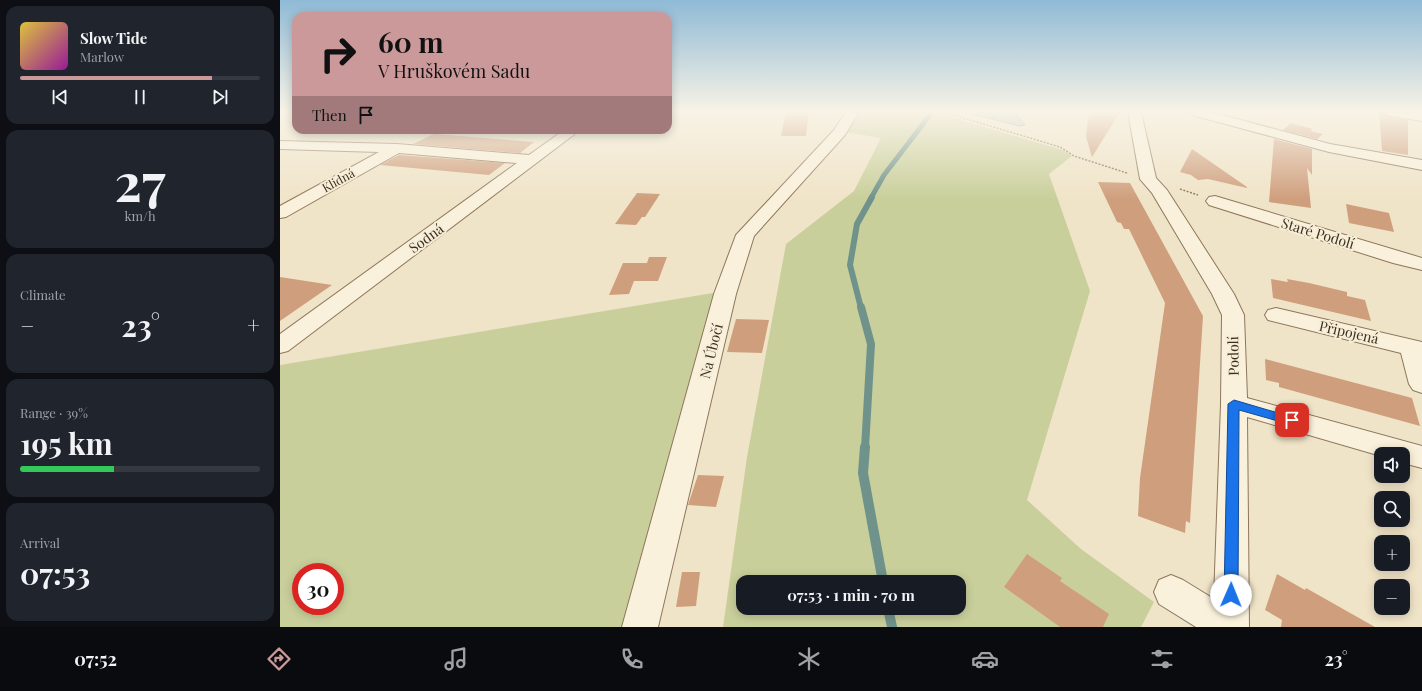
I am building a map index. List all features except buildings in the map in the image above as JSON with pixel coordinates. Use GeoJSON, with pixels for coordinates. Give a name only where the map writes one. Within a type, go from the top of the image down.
{"type":"FeatureCollection","features":[{"type":"Feature","properties":{"kind":"street","name":"Sodná"},"geometry":{"type":"LineString","coordinates":[[280,345],[557,141]]}},
{"type":"Feature","properties":{"kind":"street","name":"Na Úbočí"},"geometry":{"type":"LineString","coordinates":[[640,627],[725,294],[745,235],[831,141]]}},
{"type":"Feature","properties":{"kind":"street"},"geometry":{"type":"LineString","coordinates":[[1140,141],[1148,179]]}},
{"type":"Feature","properties":{"kind":"street"},"geometry":{"type":"LineString","coordinates":[[1304,141],[1329,148],[1422,165]]}},
{"type":"Feature","properties":{"kind":"street"},"geometry":{"type":"LineString","coordinates":[[282,146],[336,145],[397,148],[531,160]]}},
{"type":"Feature","properties":{"kind":"street","name":"Klidná"},"geometry":{"type":"LineString","coordinates":[[280,213],[397,148]]}},
{"type":"Feature","properties":{"kind":"street","name":"Podolí"},"geometry":{"type":"LineString","coordinates":[[1148,179],[1159,190],[1223,294],[1233,314],[1234,404],[1229,627]]}},
{"type":"Feature","properties":{"kind":"street","name":"Staré Podolí"},"geometry":{"type":"LineString","coordinates":[[1215,201],[1400,259],[1422,264]]}},
{"type":"Feature","properties":{"kind":"street","name":"Připojená"},"geometry":{"type":"LineString","coordinates":[[1276,315],[1416,348]]}},
{"type":"Feature","properties":{"kind":"street"},"geometry":{"type":"LineString","coordinates":[[1416,348],[1422,384]]}},
{"type":"Feature","properties":{"kind":"street"},"geometry":{"type":"LineString","coordinates":[[1234,404],[1422,457]]}},
{"type":"Feature","properties":{"kind":"street"},"geometry":{"type":"LineString","coordinates":[[1171,592],[1229,627]]}},
{"type":"Feature","properties":{"kind":"path"},"geometry":{"type":"LineString","coordinates":[[1041,141],[1060,147],[1074,156],[1215,201]]}},
{"type":"Feature","properties":{"kind":"green space"},"geometry":{"type":"Polygon","coordinates":[[[879,141],[1033,141],[1063,150],[1072,156],[1049,174],[1090,291],[1027,500],[1081,549],[1154,602],[1141,627],[723,627],[747,457],[786,244],[854,191],[879,141]]]}},
{"type":"Feature","properties":{"kind":"green space"},"geometry":{"type":"Polygon","coordinates":[[[719,292],[633,627],[280,627],[280,365],[719,292]]]}},
{"type":"Feature","properties":{"kind":"waterway"},"geometry":{"type":"LineString","coordinates":[[871,198],[884,175],[910,141]]}},
{"type":"Feature","properties":{"kind":"waterway"},"geometry":{"type":"LineString","coordinates":[[861,308],[850,265],[857,224],[872,197]]}},
{"type":"Feature","properties":{"kind":"waterway"},"geometry":{"type":"LineString","coordinates":[[861,307],[871,344],[865,448]]}},
{"type":"Feature","properties":{"kind":"waterway"},"geometry":{"type":"LineString","coordinates":[[865,447],[863,473],[882,575]]}},
{"type":"Feature","properties":{"kind":"waterway"},"geometry":{"type":"LineString","coordinates":[[889,615],[892,627]]}},
{"type":"Feature","properties":{"kind":"route"},"geometry":{"type":"LineString","coordinates":[[1231,595],[1234,404],[1292,420]]}}]}
